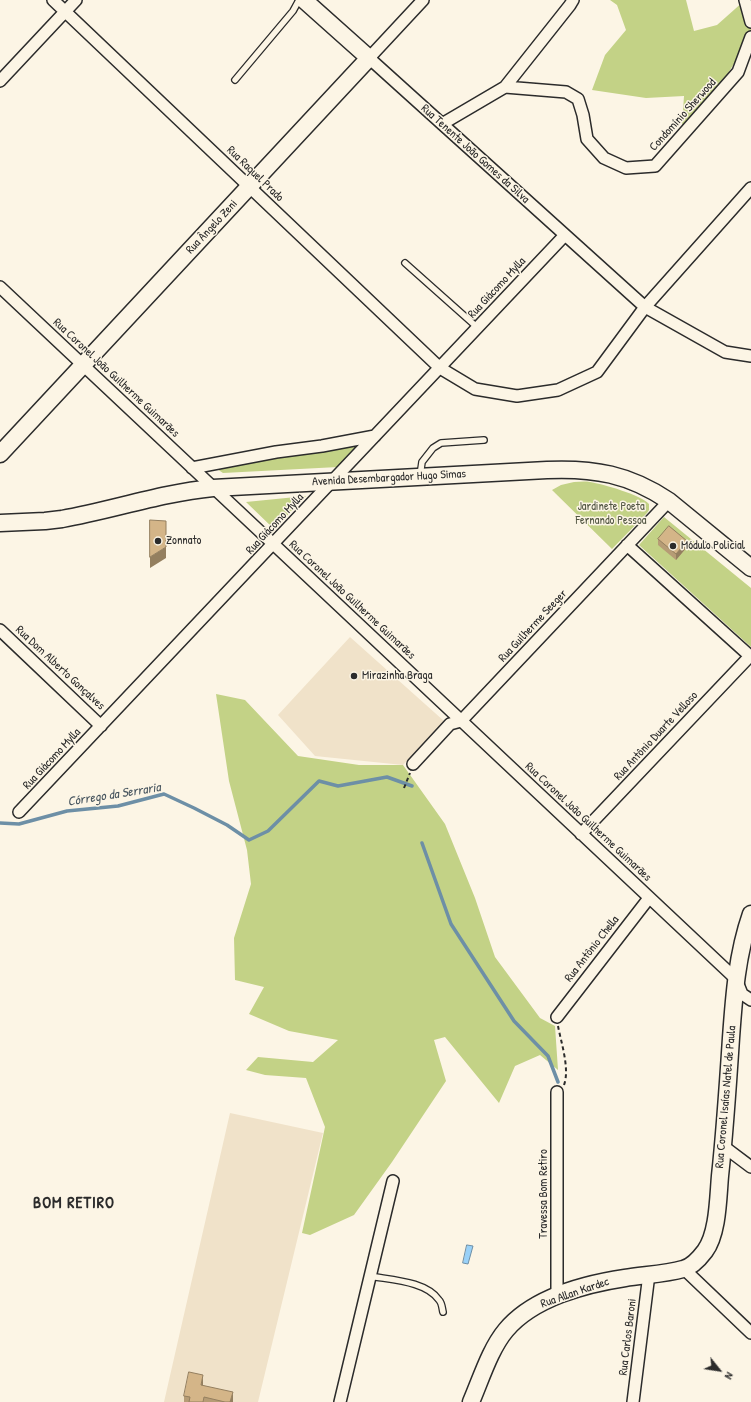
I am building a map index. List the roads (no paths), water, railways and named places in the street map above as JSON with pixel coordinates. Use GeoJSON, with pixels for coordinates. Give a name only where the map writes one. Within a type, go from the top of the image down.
{"type":"FeatureCollection","features":[{"type":"Feature","properties":{"kind":"street","name":"Rua Raquel Prado"},"geometry":{"type":"LineString","coordinates":[[53,0],[440,368],[474,389],[517,396],[558,390],[597,372],[645,307],[751,188]]}},
{"type":"Feature","properties":{"kind":"street"},"geometry":{"type":"LineString","coordinates":[[0,81],[76,0]]}},
{"type":"Feature","properties":{"kind":"street","name":"Rua Tenente João Gomes da Silva"},"geometry":{"type":"LineString","coordinates":[[304,0],[645,307],[725,352],[751,356]]}},
{"type":"Feature","properties":{"kind":"street","name":"Rua Ângelo Zeni"},"geometry":{"type":"LineString","coordinates":[[0,454],[423,0]]}},
{"type":"Feature","properties":{"kind":"street"},"geometry":{"type":"LineString","coordinates":[[442,124],[505,87],[573,0]]}},
{"type":"Feature","properties":{"kind":"street"},"geometry":{"type":"LineString","coordinates":[[745,0],[751,22]]}},
{"type":"Feature","properties":{"kind":"street","name":"Condomínio Sherwood"},"geometry":{"type":"LineString","coordinates":[[505,87],[566,92],[578,99],[583,115],[587,139],[604,158],[626,168],[656,166],[738,72],[751,37]]}},
{"type":"Feature","properties":{"kind":"street","name":"Rua Giácomo Mylla"},"geometry":{"type":"LineString","coordinates":[[19,812],[565,235]]}},
{"type":"Feature","properties":{"kind":"street","name":"Rua Coronel João Guilherme Guimarães"},"geometry":{"type":"LineString","coordinates":[[0,287],[736,979],[742,994],[751,1000]]}},
{"type":"Feature","properties":{"kind":"street"},"geometry":{"type":"LineString","coordinates":[[192,468],[276,452],[322,446],[375,436]]}},
{"type":"Feature","properties":{"kind":"street","name":"Avenida Desembargador Hugo Simas"},"geometry":{"type":"LineString","coordinates":[[0,523],[45,521],[68,518],[164,495],[213,488],[333,480],[586,469],[615,475],[646,487],[669,501],[751,568]]}},
{"type":"Feature","properties":{"kind":"street","name":"Rua Guilherme Seeger"},"geometry":{"type":"LineString","coordinates":[[413,764],[450,724],[461,721],[669,501]]}},
{"type":"Feature","properties":{"kind":"street"},"geometry":{"type":"LineString","coordinates":[[627,545],[750,657]]}},
{"type":"Feature","properties":{"kind":"street","name":"Rua Dom Alberto Gonçalves"},"geometry":{"type":"LineString","coordinates":[[0,630],[101,726]]}},
{"type":"Feature","properties":{"kind":"street","name":"Rua Antônio Duarte Velloso"},"geometry":{"type":"LineString","coordinates":[[581,834],[750,657]]}},
{"type":"Feature","properties":{"kind":"street","name":"Rua Antônio Chella"},"geometry":{"type":"LineString","coordinates":[[556,1017],[649,898]]}},
{"type":"Feature","properties":{"kind":"street","name":"Rua Coronel Isaías Natel de Paula"},"geometry":{"type":"LineString","coordinates":[[684,1269],[698,1260],[706,1249],[712,1235],[716,1218],[736,979],[751,914]]}},
{"type":"Feature","properties":{"kind":"street","name":"Travessa Bom Retiro"},"geometry":{"type":"LineString","coordinates":[[557,1296],[558,1092]]}},
{"type":"Feature","properties":{"kind":"street"},"geometry":{"type":"LineString","coordinates":[[723,1146],[751,1168]]}},
{"type":"Feature","properties":{"kind":"street"},"geometry":{"type":"LineString","coordinates":[[340,1402],[393,1181]]}},
{"type":"Feature","properties":{"kind":"street"},"geometry":{"type":"LineString","coordinates":[[684,1269],[751,1333]]}},
{"type":"Feature","properties":{"kind":"street","name":"Rua Allan Kardec"},"geometry":{"type":"LineString","coordinates":[[471,1402],[494,1349],[505,1330],[516,1319],[530,1309],[557,1296],[608,1281],[684,1269]]}},
{"type":"Feature","properties":{"kind":"street","name":"Rua Carlos Baroni"},"geometry":{"type":"LineString","coordinates":[[633,1402],[649,1274]]}},
{"type":"Feature","properties":{"kind":"lane"},"geometry":{"type":"LineString","coordinates":[[235,80],[293,11],[299,0]]}},
{"type":"Feature","properties":{"kind":"lane"},"geometry":{"type":"LineString","coordinates":[[405,263],[478,328]]}},
{"type":"Feature","properties":{"kind":"lane"},"geometry":{"type":"LineString","coordinates":[[420,476],[422,462],[433,448],[441,443],[484,440]]}},
{"type":"Feature","properties":{"kind":"lane"},"geometry":{"type":"LineString","coordinates":[[370,1276],[408,1283],[428,1289],[440,1301],[443,1312]]}},
{"type":"Feature","properties":{"kind":"water"},"geometry":{"type":"Polygon","coordinates":[[[467,1245],[473,1246],[468,1264],[463,1263],[467,1245]]]}},
{"type":"Feature","properties":{"kind":"waterway","name":"Córrego da Serraria"},"geometry":{"type":"LineString","coordinates":[[0,823],[19,824],[67,811],[118,806],[164,794],[227,825],[249,840],[268,831],[319,781],[338,786],[387,777],[412,786]]}},
{"type":"Feature","properties":{"kind":"waterway"},"geometry":{"type":"LineString","coordinates":[[422,843],[451,924],[514,1021],[548,1056],[558,1082]]}},
{"type":"Feature","properties":{"kind":"place","name":"Zonnato"},"geometry":{"type":"Point","coordinates":[158,541]}},
{"type":"Feature","properties":{"kind":"place","name":"Módulo Policial"},"geometry":{"type":"Point","coordinates":[673,546]}},
{"type":"Feature","properties":{"kind":"place","name":"Mirazinha Braga"},"geometry":{"type":"Point","coordinates":[354,676]}},
{"type":"Feature","properties":{"kind":"district","name":"BOM RETIRO"},"geometry":{"type":"Point","coordinates":[74,1204]}},
{"type":"Feature","properties":{"kind":"park label","name":"Jardinete Poeta Fernando Pessoa"},"geometry":{"type":"Point","coordinates":[611,514]}}]}
